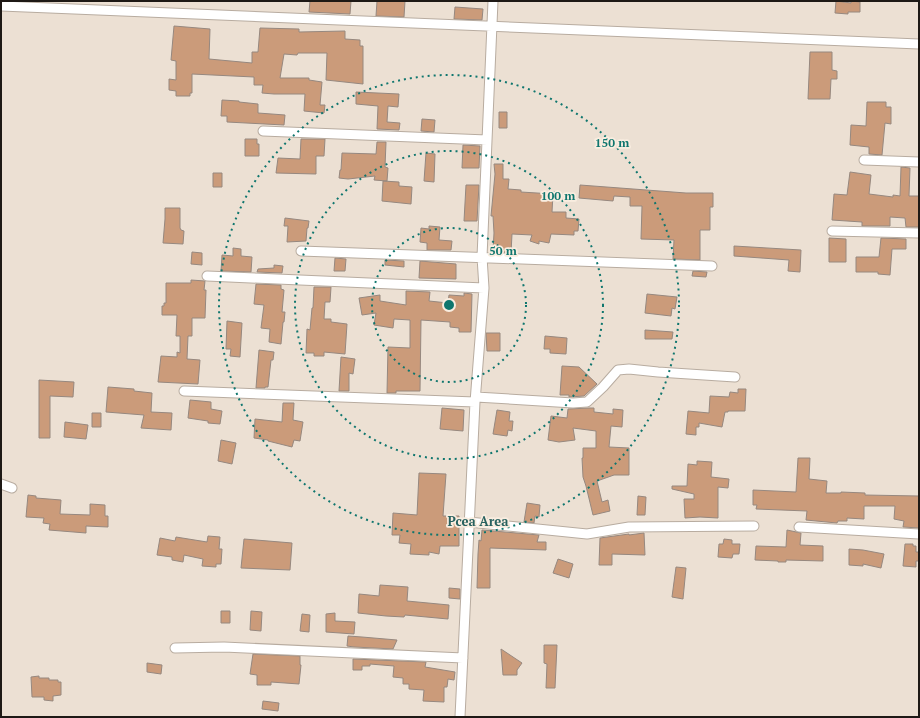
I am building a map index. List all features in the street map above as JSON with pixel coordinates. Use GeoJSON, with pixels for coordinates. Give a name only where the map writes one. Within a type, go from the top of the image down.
{"type":"FeatureCollection","features":[{"type":"Feature","properties":{"kind":"street"},"geometry":{"type":"LineString","coordinates":[[460,717],[469,522],[484,288],[482,257],[493,1]]}},
{"type":"Feature","properties":{"kind":"street"},"geometry":{"type":"LineString","coordinates":[[1,6],[919,44]]}},
{"type":"Feature","properties":{"kind":"street"},"geometry":{"type":"LineString","coordinates":[[263,131],[487,140]]}},
{"type":"Feature","properties":{"kind":"street"},"geometry":{"type":"LineString","coordinates":[[864,160],[919,162]]}},
{"type":"Feature","properties":{"kind":"street"},"geometry":{"type":"LineString","coordinates":[[832,231],[919,233]]}},
{"type":"Feature","properties":{"kind":"street"},"geometry":{"type":"LineString","coordinates":[[301,250],[712,266]]}},
{"type":"Feature","properties":{"kind":"street"},"geometry":{"type":"LineString","coordinates":[[207,276],[484,288]]}},
{"type":"Feature","properties":{"kind":"street"},"geometry":{"type":"LineString","coordinates":[[184,391],[573,403],[587,402],[618,370],[630,369],[735,377]]}},
{"type":"Feature","properties":{"kind":"street"},"geometry":{"type":"LineString","coordinates":[[1,484],[12,488]]}},
{"type":"Feature","properties":{"kind":"street"},"geometry":{"type":"LineString","coordinates":[[469,522],[587,534],[629,527],[754,526]]}},
{"type":"Feature","properties":{"kind":"street"},"geometry":{"type":"LineString","coordinates":[[799,527],[919,534]]}},
{"type":"Feature","properties":{"kind":"street"},"geometry":{"type":"LineString","coordinates":[[175,648],[224,647],[463,658]]}},
{"type":"Feature","properties":{"kind":"building"},"geometry":{"type":"Polygon","coordinates":[[[310,1],[351,1],[350,14],[309,12],[310,1]]]}},
{"type":"Feature","properties":{"kind":"building"},"geometry":{"type":"Polygon","coordinates":[[[377,1],[405,1],[404,17],[376,16],[377,1]]]}},
{"type":"Feature","properties":{"kind":"building"},"geometry":{"type":"Polygon","coordinates":[[[836,1],[851,3],[851,1],[860,2],[860,12],[848,12],[848,14],[835,13],[836,1]]]}},
{"type":"Feature","properties":{"kind":"building"},"geometry":{"type":"Polygon","coordinates":[[[455,7],[483,9],[482,20],[454,19],[455,7]]]}},
{"type":"Feature","properties":{"kind":"building"},"geometry":{"type":"Polygon","coordinates":[[[174,26],[210,29],[209,59],[252,63],[252,52],[258,52],[260,28],[299,29],[299,32],[345,31],[345,39],[360,40],[360,46],[363,46],[363,84],[326,80],[327,53],[298,53],[297,55],[284,54],[280,78],[309,78],[309,80],[322,82],[320,105],[325,105],[324,113],[304,111],[305,94],[262,93],[263,85],[254,85],[254,77],[192,74],[192,93],[190,93],[190,96],[176,96],[176,91],[169,90],[169,79],[176,80],[176,61],[171,60],[174,26]]]}},
{"type":"Feature","properties":{"kind":"building"},"geometry":{"type":"Polygon","coordinates":[[[810,52],[832,52],[832,70],[837,71],[837,79],[831,79],[830,99],[808,99],[810,52]]]}},
{"type":"Feature","properties":{"kind":"building"},"geometry":{"type":"Polygon","coordinates":[[[356,92],[399,94],[398,107],[388,106],[387,122],[400,123],[399,130],[377,129],[378,106],[356,104],[356,92]]]}},
{"type":"Feature","properties":{"kind":"building"},"geometry":{"type":"Polygon","coordinates":[[[222,100],[258,104],[258,113],[285,115],[284,125],[227,122],[227,116],[221,116],[222,100]]]}},
{"type":"Feature","properties":{"kind":"building"},"geometry":{"type":"Polygon","coordinates":[[[867,102],[886,102],[886,107],[891,107],[891,124],[885,123],[882,155],[869,154],[869,147],[850,145],[851,125],[866,126],[867,102]]]}},
{"type":"Feature","properties":{"kind":"building"},"geometry":{"type":"Polygon","coordinates":[[[499,112],[507,112],[507,128],[499,128],[499,112]]]}},
{"type":"Feature","properties":{"kind":"building"},"geometry":{"type":"Polygon","coordinates":[[[422,119],[435,120],[434,132],[421,131],[422,119]]]}},
{"type":"Feature","properties":{"kind":"building"},"geometry":{"type":"Polygon","coordinates":[[[245,139],[257,139],[257,144],[259,144],[259,156],[245,156],[245,139]]]}},
{"type":"Feature","properties":{"kind":"building"},"geometry":{"type":"Polygon","coordinates":[[[301,139],[325,139],[324,156],[316,156],[316,174],[276,173],[278,158],[300,159],[301,139]]]}},
{"type":"Feature","properties":{"kind":"building"},"geometry":{"type":"Polygon","coordinates":[[[377,142],[386,142],[385,167],[388,168],[387,181],[374,180],[375,176],[348,179],[339,178],[342,153],[376,154],[377,142]]]}},
{"type":"Feature","properties":{"kind":"building"},"geometry":{"type":"Polygon","coordinates":[[[463,145],[480,146],[479,168],[462,168],[463,145]]]}},
{"type":"Feature","properties":{"kind":"building"},"geometry":{"type":"Polygon","coordinates":[[[426,153],[435,154],[434,182],[424,181],[426,153]]]}},
{"type":"Feature","properties":{"kind":"building"},"geometry":{"type":"Polygon","coordinates":[[[494,164],[503,164],[503,179],[509,179],[508,189],[521,190],[521,192],[553,194],[552,212],[566,212],[566,218],[579,219],[578,231],[574,231],[574,235],[551,234],[549,243],[539,241],[539,244],[530,241],[532,235],[512,234],[511,253],[493,251],[494,233],[493,216],[491,216],[495,174],[494,164]]]}},
{"type":"Feature","properties":{"kind":"building"},"geometry":{"type":"Polygon","coordinates":[[[901,167],[910,168],[909,196],[919,196],[919,227],[906,227],[905,218],[890,217],[890,226],[862,226],[862,222],[832,220],[834,194],[847,195],[850,172],[871,175],[869,194],[893,197],[893,195],[900,196],[901,167]]]}},
{"type":"Feature","properties":{"kind":"building"},"geometry":{"type":"Polygon","coordinates":[[[213,173],[222,173],[222,187],[213,187],[213,173]]]}},
{"type":"Feature","properties":{"kind":"building"},"geometry":{"type":"Polygon","coordinates":[[[383,181],[399,182],[399,186],[412,187],[411,204],[382,201],[383,181]]]}},
{"type":"Feature","properties":{"kind":"building"},"geometry":{"type":"Polygon","coordinates":[[[466,185],[479,185],[477,221],[464,221],[466,185]]]}},
{"type":"Feature","properties":{"kind":"building"},"geometry":{"type":"Polygon","coordinates":[[[580,185],[686,193],[713,193],[713,207],[710,207],[710,230],[700,230],[700,260],[673,259],[674,240],[641,239],[642,206],[630,206],[630,197],[614,196],[613,201],[579,198],[580,185]]]}},
{"type":"Feature","properties":{"kind":"building"},"geometry":{"type":"Polygon","coordinates":[[[165,208],[180,208],[180,228],[184,231],[183,244],[163,243],[165,208]]]}},
{"type":"Feature","properties":{"kind":"building"},"geometry":{"type":"Polygon","coordinates":[[[285,218],[309,221],[306,241],[287,242],[288,226],[284,226],[285,218]]]}},
{"type":"Feature","properties":{"kind":"building"},"geometry":{"type":"Polygon","coordinates":[[[429,226],[440,227],[439,240],[452,241],[451,250],[427,250],[427,243],[420,242],[421,228],[429,229],[429,226]]]}},
{"type":"Feature","properties":{"kind":"building"},"geometry":{"type":"Polygon","coordinates":[[[829,238],[846,239],[846,262],[829,262],[829,238]]]}},
{"type":"Feature","properties":{"kind":"building"},"geometry":{"type":"Polygon","coordinates":[[[881,238],[906,239],[906,249],[892,249],[890,275],[878,274],[878,272],[856,272],[856,257],[879,257],[881,238]]]}},
{"type":"Feature","properties":{"kind":"building"},"geometry":{"type":"Polygon","coordinates":[[[734,246],[801,250],[800,272],[788,271],[789,260],[734,256],[734,246]]]}},
{"type":"Feature","properties":{"kind":"building"},"geometry":{"type":"Polygon","coordinates":[[[233,248],[241,249],[241,256],[252,257],[251,272],[221,271],[222,255],[233,256],[233,248]]]}},
{"type":"Feature","properties":{"kind":"building"},"geometry":{"type":"Polygon","coordinates":[[[192,252],[202,253],[202,265],[191,264],[192,252]]]}},
{"type":"Feature","properties":{"kind":"building"},"geometry":{"type":"Polygon","coordinates":[[[335,258],[346,259],[345,271],[334,271],[335,258]]]}},
{"type":"Feature","properties":{"kind":"building"},"geometry":{"type":"Polygon","coordinates":[[[385,260],[404,261],[404,267],[385,265],[385,260]]]}},
{"type":"Feature","properties":{"kind":"building"},"geometry":{"type":"Polygon","coordinates":[[[420,261],[456,264],[456,279],[419,278],[420,261]]]}},
{"type":"Feature","properties":{"kind":"building"},"geometry":{"type":"Polygon","coordinates":[[[274,265],[283,266],[282,273],[257,272],[258,269],[274,268],[274,265]]]}},
{"type":"Feature","properties":{"kind":"building"},"geometry":{"type":"Polygon","coordinates":[[[693,271],[707,272],[706,277],[692,276],[693,271]]]}},
{"type":"Feature","properties":{"kind":"building"},"geometry":{"type":"Polygon","coordinates":[[[191,280],[205,281],[204,290],[206,290],[205,318],[192,318],[192,336],[188,336],[187,359],[200,360],[198,384],[158,382],[161,356],[177,357],[177,352],[180,353],[180,336],[176,336],[177,315],[162,315],[162,306],[166,303],[166,283],[191,283],[191,280]]]}},
{"type":"Feature","properties":{"kind":"building"},"geometry":{"type":"Polygon","coordinates":[[[256,284],[281,285],[281,289],[284,290],[282,312],[285,312],[281,344],[269,342],[270,329],[261,328],[264,305],[254,304],[256,284]]]}},
{"type":"Feature","properties":{"kind":"building"},"geometry":{"type":"Polygon","coordinates":[[[314,287],[331,287],[330,302],[325,302],[324,319],[331,319],[331,322],[347,324],[345,354],[324,352],[324,356],[314,356],[314,353],[306,353],[307,329],[310,330],[314,287]]]}},
{"type":"Feature","properties":{"kind":"building"},"geometry":{"type":"Polygon","coordinates":[[[406,291],[430,292],[429,301],[448,303],[449,295],[464,296],[464,293],[472,294],[471,332],[459,332],[459,328],[450,327],[450,322],[421,320],[420,391],[396,391],[396,393],[387,393],[388,347],[410,348],[410,320],[394,319],[393,328],[374,325],[376,313],[362,315],[359,298],[380,295],[380,301],[406,305],[406,291]]]}},
{"type":"Feature","properties":{"kind":"building"},"geometry":{"type":"Polygon","coordinates":[[[647,294],[677,297],[675,309],[672,308],[671,316],[645,313],[647,294]]]}},
{"type":"Feature","properties":{"kind":"building"},"geometry":{"type":"Polygon","coordinates":[[[227,321],[242,323],[240,357],[230,356],[231,349],[226,349],[227,321]]]}},
{"type":"Feature","properties":{"kind":"building"},"geometry":{"type":"Polygon","coordinates":[[[645,330],[673,332],[672,339],[645,339],[645,330]]]}},
{"type":"Feature","properties":{"kind":"building"},"geometry":{"type":"Polygon","coordinates":[[[486,333],[500,333],[500,351],[487,351],[486,333]]]}},
{"type":"Feature","properties":{"kind":"building"},"geometry":{"type":"Polygon","coordinates":[[[545,336],[567,338],[566,354],[550,353],[550,349],[544,349],[545,336]]]}},
{"type":"Feature","properties":{"kind":"building"},"geometry":{"type":"Polygon","coordinates":[[[259,350],[274,352],[273,360],[271,360],[268,387],[265,388],[256,388],[259,350]]]}},
{"type":"Feature","properties":{"kind":"building"},"geometry":{"type":"Polygon","coordinates":[[[341,357],[355,359],[353,374],[349,373],[349,391],[339,391],[341,357]]]}},
{"type":"Feature","properties":{"kind":"building"},"geometry":{"type":"Polygon","coordinates":[[[562,366],[579,367],[597,384],[584,396],[569,397],[569,395],[560,395],[562,366]]]}},
{"type":"Feature","properties":{"kind":"building"},"geometry":{"type":"Polygon","coordinates":[[[39,380],[74,382],[73,397],[50,396],[50,438],[39,438],[39,380]]]}},
{"type":"Feature","properties":{"kind":"building"},"geometry":{"type":"Polygon","coordinates":[[[108,387],[134,389],[134,391],[152,393],[151,412],[172,413],[171,430],[141,428],[144,415],[106,412],[108,387]]]}},
{"type":"Feature","properties":{"kind":"building"},"geometry":{"type":"Polygon","coordinates":[[[738,389],[746,389],[745,411],[725,412],[722,427],[699,423],[699,427],[696,427],[696,435],[686,434],[688,411],[709,413],[710,396],[729,397],[730,392],[738,393],[738,389]]]}},
{"type":"Feature","properties":{"kind":"building"},"geometry":{"type":"Polygon","coordinates":[[[190,400],[211,402],[211,409],[222,411],[220,424],[208,423],[208,421],[188,418],[190,400]]]}},
{"type":"Feature","properties":{"kind":"building"},"geometry":{"type":"Polygon","coordinates":[[[283,403],[294,403],[293,420],[303,422],[300,441],[294,440],[292,447],[268,440],[254,438],[255,419],[282,422],[283,403]]]}},
{"type":"Feature","properties":{"kind":"building"},"geometry":{"type":"Polygon","coordinates":[[[442,408],[464,410],[463,431],[440,429],[442,408]]]}},
{"type":"Feature","properties":{"kind":"building"},"geometry":{"type":"Polygon","coordinates":[[[594,408],[594,412],[613,414],[613,409],[623,410],[622,427],[611,426],[609,447],[629,448],[629,475],[614,475],[597,481],[602,502],[608,500],[610,511],[593,515],[583,477],[582,458],[583,448],[596,448],[596,431],[573,428],[575,440],[559,442],[548,440],[551,416],[567,418],[568,409],[594,408]]]}},
{"type":"Feature","properties":{"kind":"building"},"geometry":{"type":"Polygon","coordinates":[[[497,410],[510,412],[509,421],[513,421],[512,431],[508,430],[507,436],[493,434],[497,410]]]}},
{"type":"Feature","properties":{"kind":"building"},"geometry":{"type":"Polygon","coordinates":[[[92,413],[101,413],[101,427],[92,427],[92,413]]]}},
{"type":"Feature","properties":{"kind":"building"},"geometry":{"type":"Polygon","coordinates":[[[65,422],[88,425],[86,439],[64,437],[65,422]]]}},
{"type":"Feature","properties":{"kind":"building"},"geometry":{"type":"Polygon","coordinates":[[[221,440],[236,443],[232,464],[218,461],[221,440]]]}},
{"type":"Feature","properties":{"kind":"building"},"geometry":{"type":"Polygon","coordinates":[[[798,458],[810,458],[809,479],[827,481],[826,493],[841,492],[865,493],[865,495],[919,496],[919,528],[903,527],[904,521],[894,519],[895,506],[864,506],[864,519],[847,518],[847,521],[838,521],[837,523],[806,520],[807,511],[756,509],[757,505],[753,505],[753,490],[796,492],[798,458]]]}},
{"type":"Feature","properties":{"kind":"building"},"geometry":{"type":"Polygon","coordinates":[[[697,461],[712,462],[711,477],[729,479],[728,488],[718,487],[718,518],[685,518],[684,499],[694,499],[694,494],[672,489],[672,486],[687,486],[688,464],[697,465],[697,461]]]}},
{"type":"Feature","properties":{"kind":"building"},"geometry":{"type":"Polygon","coordinates":[[[419,473],[446,474],[443,516],[459,516],[459,546],[440,546],[439,554],[429,552],[429,555],[410,554],[411,544],[399,543],[400,535],[392,535],[393,513],[417,515],[419,473]]]}},
{"type":"Feature","properties":{"kind":"building"},"geometry":{"type":"Polygon","coordinates":[[[28,495],[36,496],[36,498],[61,500],[60,514],[90,515],[90,504],[105,505],[105,516],[108,516],[108,527],[86,526],[86,533],[49,530],[50,524],[43,523],[44,518],[26,517],[28,495]]]}},
{"type":"Feature","properties":{"kind":"building"},"geometry":{"type":"Polygon","coordinates":[[[638,496],[646,497],[645,515],[637,515],[638,496]]]}},
{"type":"Feature","properties":{"kind":"building"},"geometry":{"type":"Polygon","coordinates":[[[527,503],[540,505],[539,517],[535,516],[534,523],[524,522],[527,503]]]}},
{"type":"Feature","properties":{"kind":"building"},"geometry":{"type":"Polygon","coordinates":[[[482,530],[539,535],[537,542],[546,542],[546,550],[490,548],[490,588],[477,588],[479,540],[481,541],[482,530]]]}},
{"type":"Feature","properties":{"kind":"building"},"geometry":{"type":"Polygon","coordinates":[[[787,530],[801,533],[800,545],[823,546],[823,561],[786,560],[786,562],[778,562],[755,560],[756,546],[786,547],[787,530]]]}},
{"type":"Feature","properties":{"kind":"building"},"geometry":{"type":"Polygon","coordinates":[[[644,533],[645,555],[612,554],[612,565],[599,565],[600,538],[644,533]]]}},
{"type":"Feature","properties":{"kind":"building"},"geometry":{"type":"Polygon","coordinates":[[[208,536],[220,537],[219,549],[222,549],[221,564],[216,564],[216,567],[202,566],[203,559],[184,555],[183,562],[172,560],[172,557],[157,555],[160,538],[175,541],[176,537],[207,542],[208,536]]]}},
{"type":"Feature","properties":{"kind":"building"},"geometry":{"type":"Polygon","coordinates":[[[244,539],[292,543],[290,570],[241,568],[244,539]]]}},
{"type":"Feature","properties":{"kind":"building"},"geometry":{"type":"Polygon","coordinates":[[[724,539],[732,540],[732,544],[740,544],[739,554],[733,554],[732,558],[718,557],[719,544],[723,544],[724,539]]]}},
{"type":"Feature","properties":{"kind":"building"},"geometry":{"type":"Polygon","coordinates":[[[905,544],[913,544],[913,546],[916,546],[916,552],[919,552],[919,561],[916,561],[916,567],[903,566],[905,544]]]}},
{"type":"Feature","properties":{"kind":"building"},"geometry":{"type":"Polygon","coordinates":[[[849,549],[884,554],[881,568],[863,564],[863,566],[849,565],[849,549]]]}},
{"type":"Feature","properties":{"kind":"building"},"geometry":{"type":"Polygon","coordinates":[[[558,559],[573,564],[569,578],[553,573],[558,559]]]}},
{"type":"Feature","properties":{"kind":"building"},"geometry":{"type":"Polygon","coordinates":[[[676,567],[686,568],[683,599],[672,597],[676,567]]]}},
{"type":"Feature","properties":{"kind":"building"},"geometry":{"type":"Polygon","coordinates":[[[380,585],[408,587],[407,601],[449,605],[448,619],[358,613],[359,594],[379,596],[380,585]]]}},
{"type":"Feature","properties":{"kind":"building"},"geometry":{"type":"Polygon","coordinates":[[[449,588],[460,589],[460,599],[449,598],[449,588]]]}},
{"type":"Feature","properties":{"kind":"building"},"geometry":{"type":"Polygon","coordinates":[[[221,611],[230,611],[230,623],[221,623],[221,611]]]}},
{"type":"Feature","properties":{"kind":"building"},"geometry":{"type":"Polygon","coordinates":[[[251,611],[262,612],[261,631],[250,630],[251,611]]]}},
{"type":"Feature","properties":{"kind":"building"},"geometry":{"type":"Polygon","coordinates":[[[335,613],[335,621],[355,622],[354,634],[326,632],[326,614],[335,613]]]}},
{"type":"Feature","properties":{"kind":"building"},"geometry":{"type":"Polygon","coordinates":[[[302,614],[310,615],[309,632],[300,631],[302,614]]]}},
{"type":"Feature","properties":{"kind":"building"},"geometry":{"type":"Polygon","coordinates":[[[348,636],[397,640],[393,649],[354,647],[347,646],[348,636]]]}},
{"type":"Feature","properties":{"kind":"building"},"geometry":{"type":"Polygon","coordinates":[[[544,645],[557,645],[555,688],[546,688],[547,664],[544,663],[544,645]]]}},
{"type":"Feature","properties":{"kind":"building"},"geometry":{"type":"Polygon","coordinates":[[[501,649],[522,663],[517,670],[517,675],[503,675],[501,649]]]}},
{"type":"Feature","properties":{"kind":"building"},"geometry":{"type":"Polygon","coordinates":[[[253,654],[300,656],[301,665],[299,684],[271,682],[271,685],[257,685],[257,675],[250,674],[253,654]]]}},
{"type":"Feature","properties":{"kind":"building"},"geometry":{"type":"Polygon","coordinates":[[[353,659],[426,662],[425,667],[455,672],[454,680],[448,679],[447,687],[444,687],[444,702],[423,701],[424,690],[409,689],[409,684],[403,684],[403,678],[393,677],[394,666],[370,664],[370,666],[362,666],[362,670],[353,670],[353,659]]]}},
{"type":"Feature","properties":{"kind":"building"},"geometry":{"type":"Polygon","coordinates":[[[147,663],[162,665],[161,674],[147,672],[147,663]]]}},
{"type":"Feature","properties":{"kind":"building"},"geometry":{"type":"Polygon","coordinates":[[[39,676],[39,678],[49,678],[49,680],[58,680],[58,682],[61,682],[61,695],[53,696],[53,701],[44,700],[44,697],[32,697],[31,677],[39,676]]]}},
{"type":"Feature","properties":{"kind":"building"},"geometry":{"type":"Polygon","coordinates":[[[263,701],[279,703],[278,711],[262,709],[263,701]]]}},
{"type":"Feature","properties":{"kind":"district","name":"Pcea Area"},"geometry":{"type":"Point","coordinates":[478,521]}}]}
